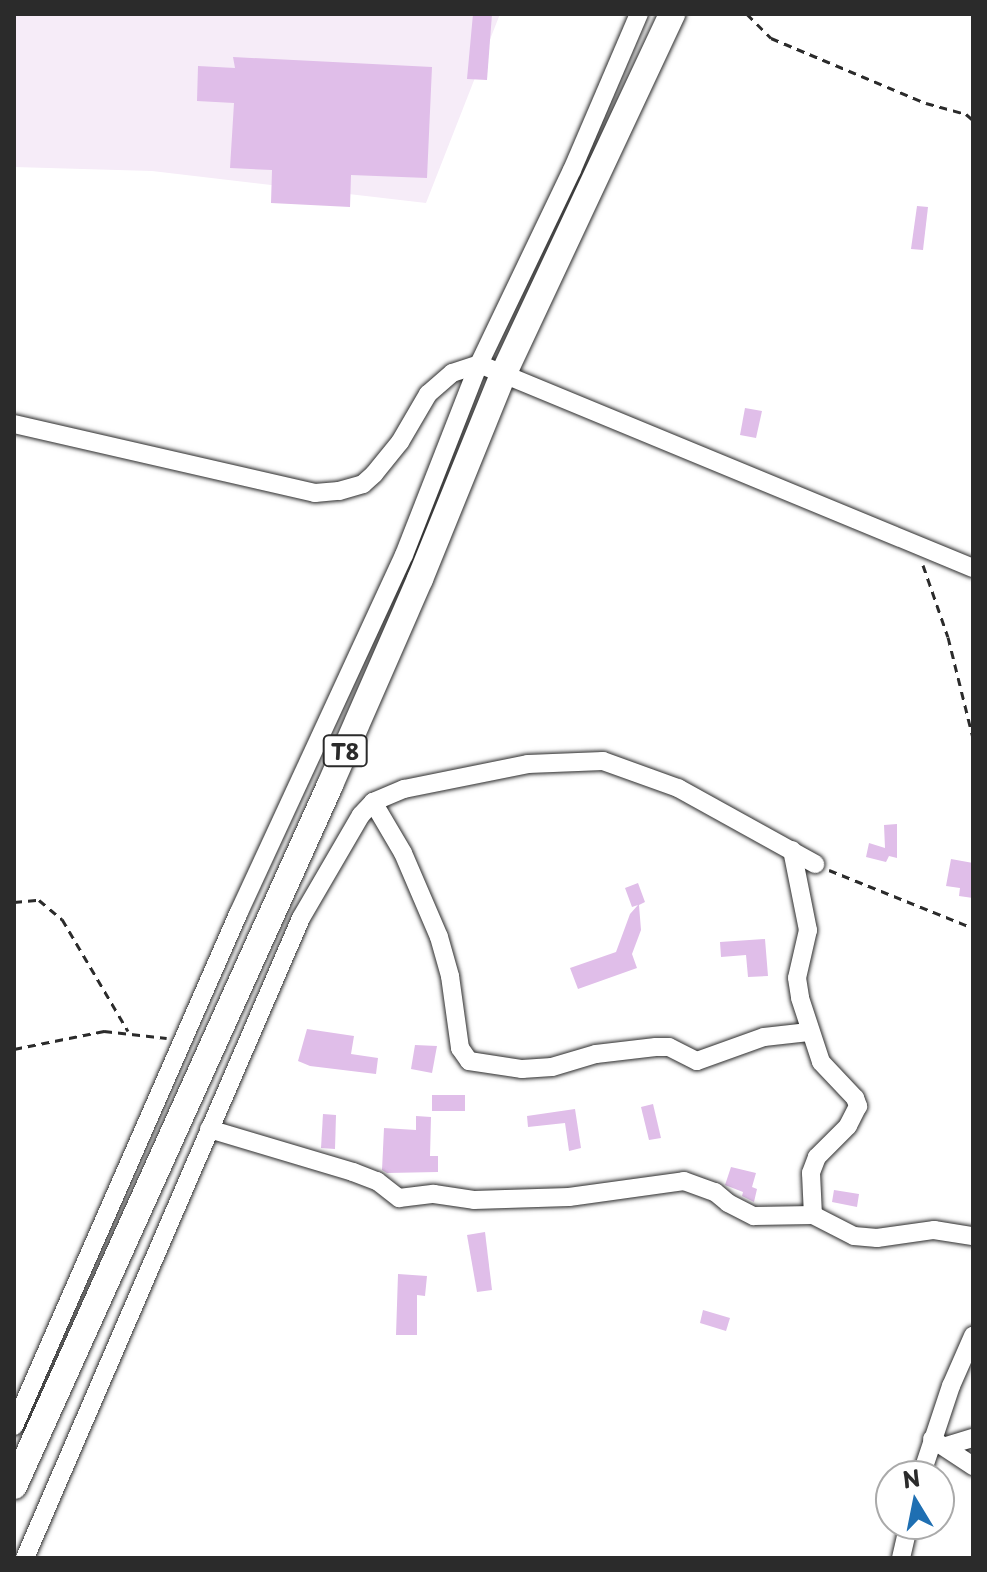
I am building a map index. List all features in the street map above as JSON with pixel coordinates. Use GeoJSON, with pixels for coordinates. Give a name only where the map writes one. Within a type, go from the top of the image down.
{"type":"FeatureCollection","features":[{"type":"Feature","properties":{"kind":"highway","name":"T8"},"geometry":{"type":"LineString","coordinates":[[14,1486],[420,579],[491,369],[672,14]]}},
{"type":"Feature","properties":{"kind":"street"},"geometry":{"type":"LineString","coordinates":[[14,1426],[182,1040],[491,369],[639,14]]}},
{"type":"Feature","properties":{"kind":"street"},"geometry":{"type":"LineString","coordinates":[[14,424],[315,493],[339,491],[363,484],[374,474],[400,442],[428,394],[452,373],[491,369],[973,568]]}},
{"type":"Feature","properties":{"kind":"street"},"geometry":{"type":"LineString","coordinates":[[25,1558],[301,918],[361,815],[373,802],[404,789],[528,764],[603,761],[678,788],[815,864]]}},
{"type":"Feature","properties":{"kind":"street"},"geometry":{"type":"LineString","coordinates":[[373,802],[403,853],[439,937],[450,976],[460,1048],[469,1061],[522,1069],[552,1067],[639,1047],[669,1047],[697,1061],[764,1037],[809,1032]]}},
{"type":"Feature","properties":{"kind":"street"},"geometry":{"type":"LineString","coordinates":[[792,850],[808,930],[797,978],[809,1032],[821,1062],[855,1098],[858,1106],[848,1126],[817,1157],[811,1173],[813,1215]]}},
{"type":"Feature","properties":{"kind":"street"},"geometry":{"type":"LineString","coordinates":[[209,1129],[353,1172],[377,1181],[399,1198],[434,1194],[474,1200],[569,1197],[684,1181],[715,1192],[754,1216],[813,1215],[854,1236],[877,1238],[934,1230],[973,1236]]}},
{"type":"Feature","properties":{"kind":"street"},"geometry":{"type":"LineString","coordinates":[[929,1460],[939,1442],[973,1336]]}},
{"type":"Feature","properties":{"kind":"street"},"geometry":{"type":"LineString","coordinates":[[939,1442],[973,1438]]}},
{"type":"Feature","properties":{"kind":"street"},"geometry":{"type":"LineString","coordinates":[[939,1442],[973,1466]]}},
{"type":"Feature","properties":{"kind":"path"},"geometry":{"type":"LineString","coordinates":[[747,14],[771,38],[926,103],[966,114],[973,120]]}},
{"type":"Feature","properties":{"kind":"path"},"geometry":{"type":"LineString","coordinates":[[916,546],[948,637],[973,738]]}},
{"type":"Feature","properties":{"kind":"path"},"geometry":{"type":"LineString","coordinates":[[815,864],[973,928]]}},
{"type":"Feature","properties":{"kind":"path"},"geometry":{"type":"LineString","coordinates":[[14,902],[39,900],[57,913],[128,1031]]}},
{"type":"Feature","properties":{"kind":"path"},"geometry":{"type":"LineString","coordinates":[[14,1049],[104,1031],[128,1031],[182,1040]]}},
{"type":"Feature","properties":{"kind":"shaded area"},"geometry":{"type":"Polygon","coordinates":[[[14,14],[500,14],[426,203],[152,171],[14,167],[14,14]]]}},
{"type":"Feature","properties":{"kind":"building"},"geometry":{"type":"Polygon","coordinates":[[[473,14],[492,14],[487,80],[467,79],[473,14]]]}},
{"type":"Feature","properties":{"kind":"building"},"geometry":{"type":"Polygon","coordinates":[[[233,57],[432,67],[427,178],[351,175],[350,207],[271,203],[272,170],[230,168],[234,103],[197,101],[198,66],[235,68],[233,57]]]}},
{"type":"Feature","properties":{"kind":"building"},"geometry":{"type":"Polygon","coordinates":[[[917,206],[928,207],[923,250],[911,249],[917,206]]]}},
{"type":"Feature","properties":{"kind":"building"},"geometry":{"type":"Polygon","coordinates":[[[745,408],[762,411],[756,438],[740,435],[745,408]]]}},
{"type":"Feature","properties":{"kind":"building"},"geometry":{"type":"Polygon","coordinates":[[[897,824],[897,858],[889,856],[886,862],[866,857],[869,843],[885,848],[884,825],[897,824]]]}},
{"type":"Feature","properties":{"kind":"building"},"geometry":{"type":"Polygon","coordinates":[[[951,859],[973,863],[973,898],[959,896],[960,888],[946,886],[951,859]]]}},
{"type":"Feature","properties":{"kind":"building"},"geometry":{"type":"Polygon","coordinates":[[[638,883],[645,902],[639,905],[641,930],[632,954],[637,968],[578,989],[570,968],[616,952],[630,914],[638,905],[632,907],[625,888],[638,883]]]}},
{"type":"Feature","properties":{"kind":"building"},"geometry":{"type":"Polygon","coordinates":[[[765,939],[768,976],[748,977],[746,955],[721,957],[720,942],[765,939]]]}},
{"type":"Feature","properties":{"kind":"building"},"geometry":{"type":"Polygon","coordinates":[[[307,1029],[354,1036],[351,1054],[378,1058],[376,1074],[310,1066],[298,1061],[307,1029]]]}},
{"type":"Feature","properties":{"kind":"building"},"geometry":{"type":"Polygon","coordinates":[[[415,1045],[437,1046],[432,1073],[411,1069],[415,1045]]]}},
{"type":"Feature","properties":{"kind":"building"},"geometry":{"type":"Polygon","coordinates":[[[432,1095],[465,1095],[465,1111],[432,1111],[432,1095]]]}},
{"type":"Feature","properties":{"kind":"building"},"geometry":{"type":"Polygon","coordinates":[[[653,1104],[661,1138],[649,1140],[641,1107],[653,1104]]]}},
{"type":"Feature","properties":{"kind":"building"},"geometry":{"type":"Polygon","coordinates":[[[575,1109],[581,1148],[569,1151],[565,1123],[528,1127],[527,1116],[575,1109]]]}},
{"type":"Feature","properties":{"kind":"building"},"geometry":{"type":"Polygon","coordinates":[[[323,1114],[336,1115],[335,1149],[321,1148],[323,1114]]]}},
{"type":"Feature","properties":{"kind":"building"},"geometry":{"type":"Polygon","coordinates":[[[416,1116],[431,1117],[430,1156],[438,1156],[438,1172],[387,1173],[382,1170],[384,1128],[416,1130],[416,1116]]]}},
{"type":"Feature","properties":{"kind":"building"},"geometry":{"type":"Polygon","coordinates":[[[731,1167],[756,1173],[752,1187],[757,1189],[754,1202],[742,1196],[743,1192],[725,1185],[731,1167]]]}},
{"type":"Feature","properties":{"kind":"building"},"geometry":{"type":"Polygon","coordinates":[[[834,1190],[859,1194],[857,1207],[832,1202],[834,1190]]]}},
{"type":"Feature","properties":{"kind":"building"},"geometry":{"type":"Polygon","coordinates":[[[485,1232],[492,1290],[477,1292],[467,1235],[485,1232]]]}},
{"type":"Feature","properties":{"kind":"building"},"geometry":{"type":"Polygon","coordinates":[[[398,1274],[427,1276],[425,1296],[417,1295],[417,1335],[396,1335],[398,1274]]]}},
{"type":"Feature","properties":{"kind":"building"},"geometry":{"type":"Polygon","coordinates":[[[703,1310],[730,1318],[726,1331],[700,1323],[703,1310]]]}}]}
